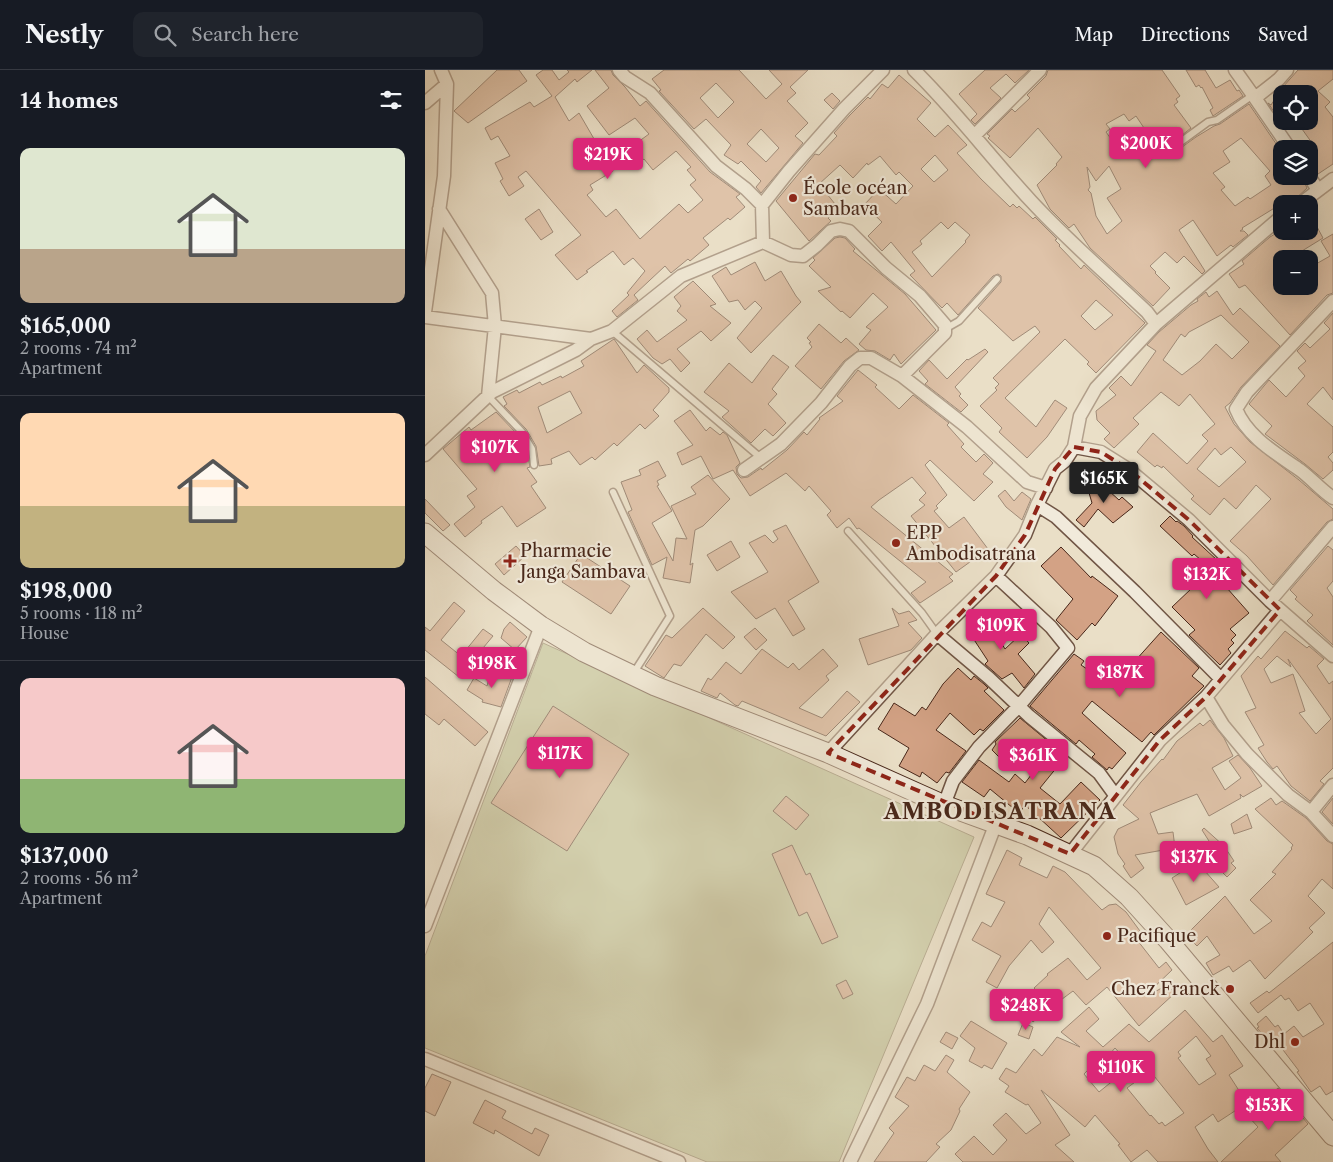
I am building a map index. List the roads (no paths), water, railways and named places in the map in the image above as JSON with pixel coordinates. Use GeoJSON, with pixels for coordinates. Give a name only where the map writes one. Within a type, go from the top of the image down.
{"type":"FeatureCollection","features":[{"type":"Feature","properties":{"kind":"main road"},"geometry":{"type":"LineString","coordinates":[[425,533],[494,591],[541,626],[584,652],[655,686],[828,753],[944,804],[995,823],[1094,866],[1129,897],[1168,940],[1333,1136]]}},
{"type":"Feature","properties":{"kind":"street"},"geometry":{"type":"LineString","coordinates":[[425,312],[444,176],[447,84],[441,70]]}},
{"type":"Feature","properties":{"kind":"street"},"geometry":{"type":"LineString","coordinates":[[619,70],[625,77],[650,93],[716,166],[763,205]]}},
{"type":"Feature","properties":{"kind":"street"},"geometry":{"type":"LineString","coordinates":[[763,242],[763,205],[838,116],[883,70]]}},
{"type":"Feature","properties":{"kind":"street"},"geometry":{"type":"LineString","coordinates":[[914,70],[975,135],[1030,200],[1069,240],[1147,312],[1156,324]]}},
{"type":"Feature","properties":{"kind":"street"},"geometry":{"type":"LineString","coordinates":[[975,135],[1041,70]]}},
{"type":"Feature","properties":{"kind":"street"},"geometry":{"type":"LineString","coordinates":[[1235,70],[1284,140]]}},
{"type":"Feature","properties":{"kind":"street"},"geometry":{"type":"LineString","coordinates":[[1254,96],[1279,79],[1287,70]]}},
{"type":"Feature","properties":{"kind":"street"},"geometry":{"type":"LineString","coordinates":[[425,103],[447,84]]}},
{"type":"Feature","properties":{"kind":"street"},"geometry":{"type":"LineString","coordinates":[[1312,195],[1333,179]]}},
{"type":"Feature","properties":{"kind":"street"},"geometry":{"type":"LineString","coordinates":[[1315,185],[1319,190]]}},
{"type":"Feature","properties":{"kind":"street"},"geometry":{"type":"LineString","coordinates":[[439,209],[492,293],[495,326],[488,396]]}},
{"type":"Feature","properties":{"kind":"street"},"geometry":{"type":"LineString","coordinates":[[828,753],[937,634],[996,576],[1025,535],[1055,469],[1065,461],[1074,446],[1080,416],[1096,388],[1156,324],[1273,224]]}},
{"type":"Feature","properties":{"kind":"street"},"geometry":{"type":"LineString","coordinates":[[425,455],[488,396],[576,350],[591,339],[612,331],[681,276],[763,242],[791,255],[803,256],[831,231],[841,229],[849,232],[886,268],[920,296],[945,325],[945,333],[902,376]]}},
{"type":"Feature","properties":{"kind":"street"},"geometry":{"type":"LineString","coordinates":[[1333,301],[1247,392],[1236,409],[1239,417],[1254,434],[1277,455],[1302,471],[1333,498]]}},
{"type":"Feature","properties":{"kind":"street"},"geometry":{"type":"LineString","coordinates":[[425,317],[591,339]]}},
{"type":"Feature","properties":{"kind":"street"},"geometry":{"type":"LineString","coordinates":[[744,470],[781,444],[821,403],[850,366],[860,358],[871,358],[902,376],[967,427],[1027,482],[1046,488]]}},
{"type":"Feature","properties":{"kind":"street"},"geometry":{"type":"LineString","coordinates":[[1074,446],[1101,452],[1128,469],[1189,520],[1270,601],[1333,656]]}},
{"type":"Feature","properties":{"kind":"street"},"geometry":{"type":"LineString","coordinates":[[1037,505],[1056,517],[1135,592],[1221,679]]}},
{"type":"Feature","properties":{"kind":"street"},"geometry":{"type":"LineString","coordinates":[[1270,601],[1333,527]]}},
{"type":"Feature","properties":{"kind":"street"},"geometry":{"type":"LineString","coordinates":[[944,804],[953,781],[979,747],[1019,706],[1068,648],[1051,628],[996,576]]}},
{"type":"Feature","properties":{"kind":"street"},"geometry":{"type":"LineString","coordinates":[[1069,854],[1160,740],[1206,697],[1280,610]]}},
{"type":"Feature","properties":{"kind":"street"},"geometry":{"type":"LineString","coordinates":[[425,926],[541,626]]}},
{"type":"Feature","properties":{"kind":"street"},"geometry":{"type":"LineString","coordinates":[[937,634],[1099,773],[1115,795]]}},
{"type":"Feature","properties":{"kind":"street"},"geometry":{"type":"LineString","coordinates":[[1206,697],[1223,725],[1247,754],[1288,795],[1311,812],[1333,836]]}},
{"type":"Feature","properties":{"kind":"street"},"geometry":{"type":"LineString","coordinates":[[1311,812],[1333,784]]}},
{"type":"Feature","properties":{"kind":"street"},"geometry":{"type":"LineString","coordinates":[[850,1162],[927,1004],[995,823]]}},
{"type":"Feature","properties":{"kind":"street"},"geometry":{"type":"LineString","coordinates":[[425,1059],[679,1162]]}},
{"type":"Feature","properties":{"kind":"lane"},"geometry":{"type":"LineString","coordinates":[[1175,146],[1208,122],[1217,120],[1254,96]]}},
{"type":"Feature","properties":{"kind":"lane"},"geometry":{"type":"LineString","coordinates":[[945,329],[959,321],[997,279]]}},
{"type":"Feature","properties":{"kind":"lane"},"geometry":{"type":"LineString","coordinates":[[612,331],[761,458]]}},
{"type":"Feature","properties":{"kind":"lane"},"geometry":{"type":"LineString","coordinates":[[488,396],[522,432],[531,449],[534,465]]}},
{"type":"Feature","properties":{"kind":"lane"},"geometry":{"type":"LineString","coordinates":[[613,492],[670,616],[632,675]]}},
{"type":"Feature","properties":{"kind":"lane"},"geometry":{"type":"LineString","coordinates":[[848,531],[922,612],[937,634]]}},
{"type":"Feature","properties":{"kind":"place","name":"École océan Sambava"},"geometry":{"type":"Point","coordinates":[793,198]}},
{"type":"Feature","properties":{"kind":"place","name":"EPP Ambodisatrana"},"geometry":{"type":"Point","coordinates":[896,543]}},
{"type":"Feature","properties":{"kind":"place","name":"Pharmacie Janga Sambava"},"geometry":{"type":"Point","coordinates":[510,561]}},
{"type":"Feature","properties":{"kind":"place","name":"Pacifique"},"geometry":{"type":"Point","coordinates":[1107,936]}},
{"type":"Feature","properties":{"kind":"place","name":"Chez Franck"},"geometry":{"type":"Point","coordinates":[1230,989]}},
{"type":"Feature","properties":{"kind":"place","name":"Dhl"},"geometry":{"type":"Point","coordinates":[1295,1042]}},
{"type":"Feature","properties":{"kind":"district","name":"AMBODISATRANA"},"geometry":{"type":"Point","coordinates":[1000,811]}}]}
